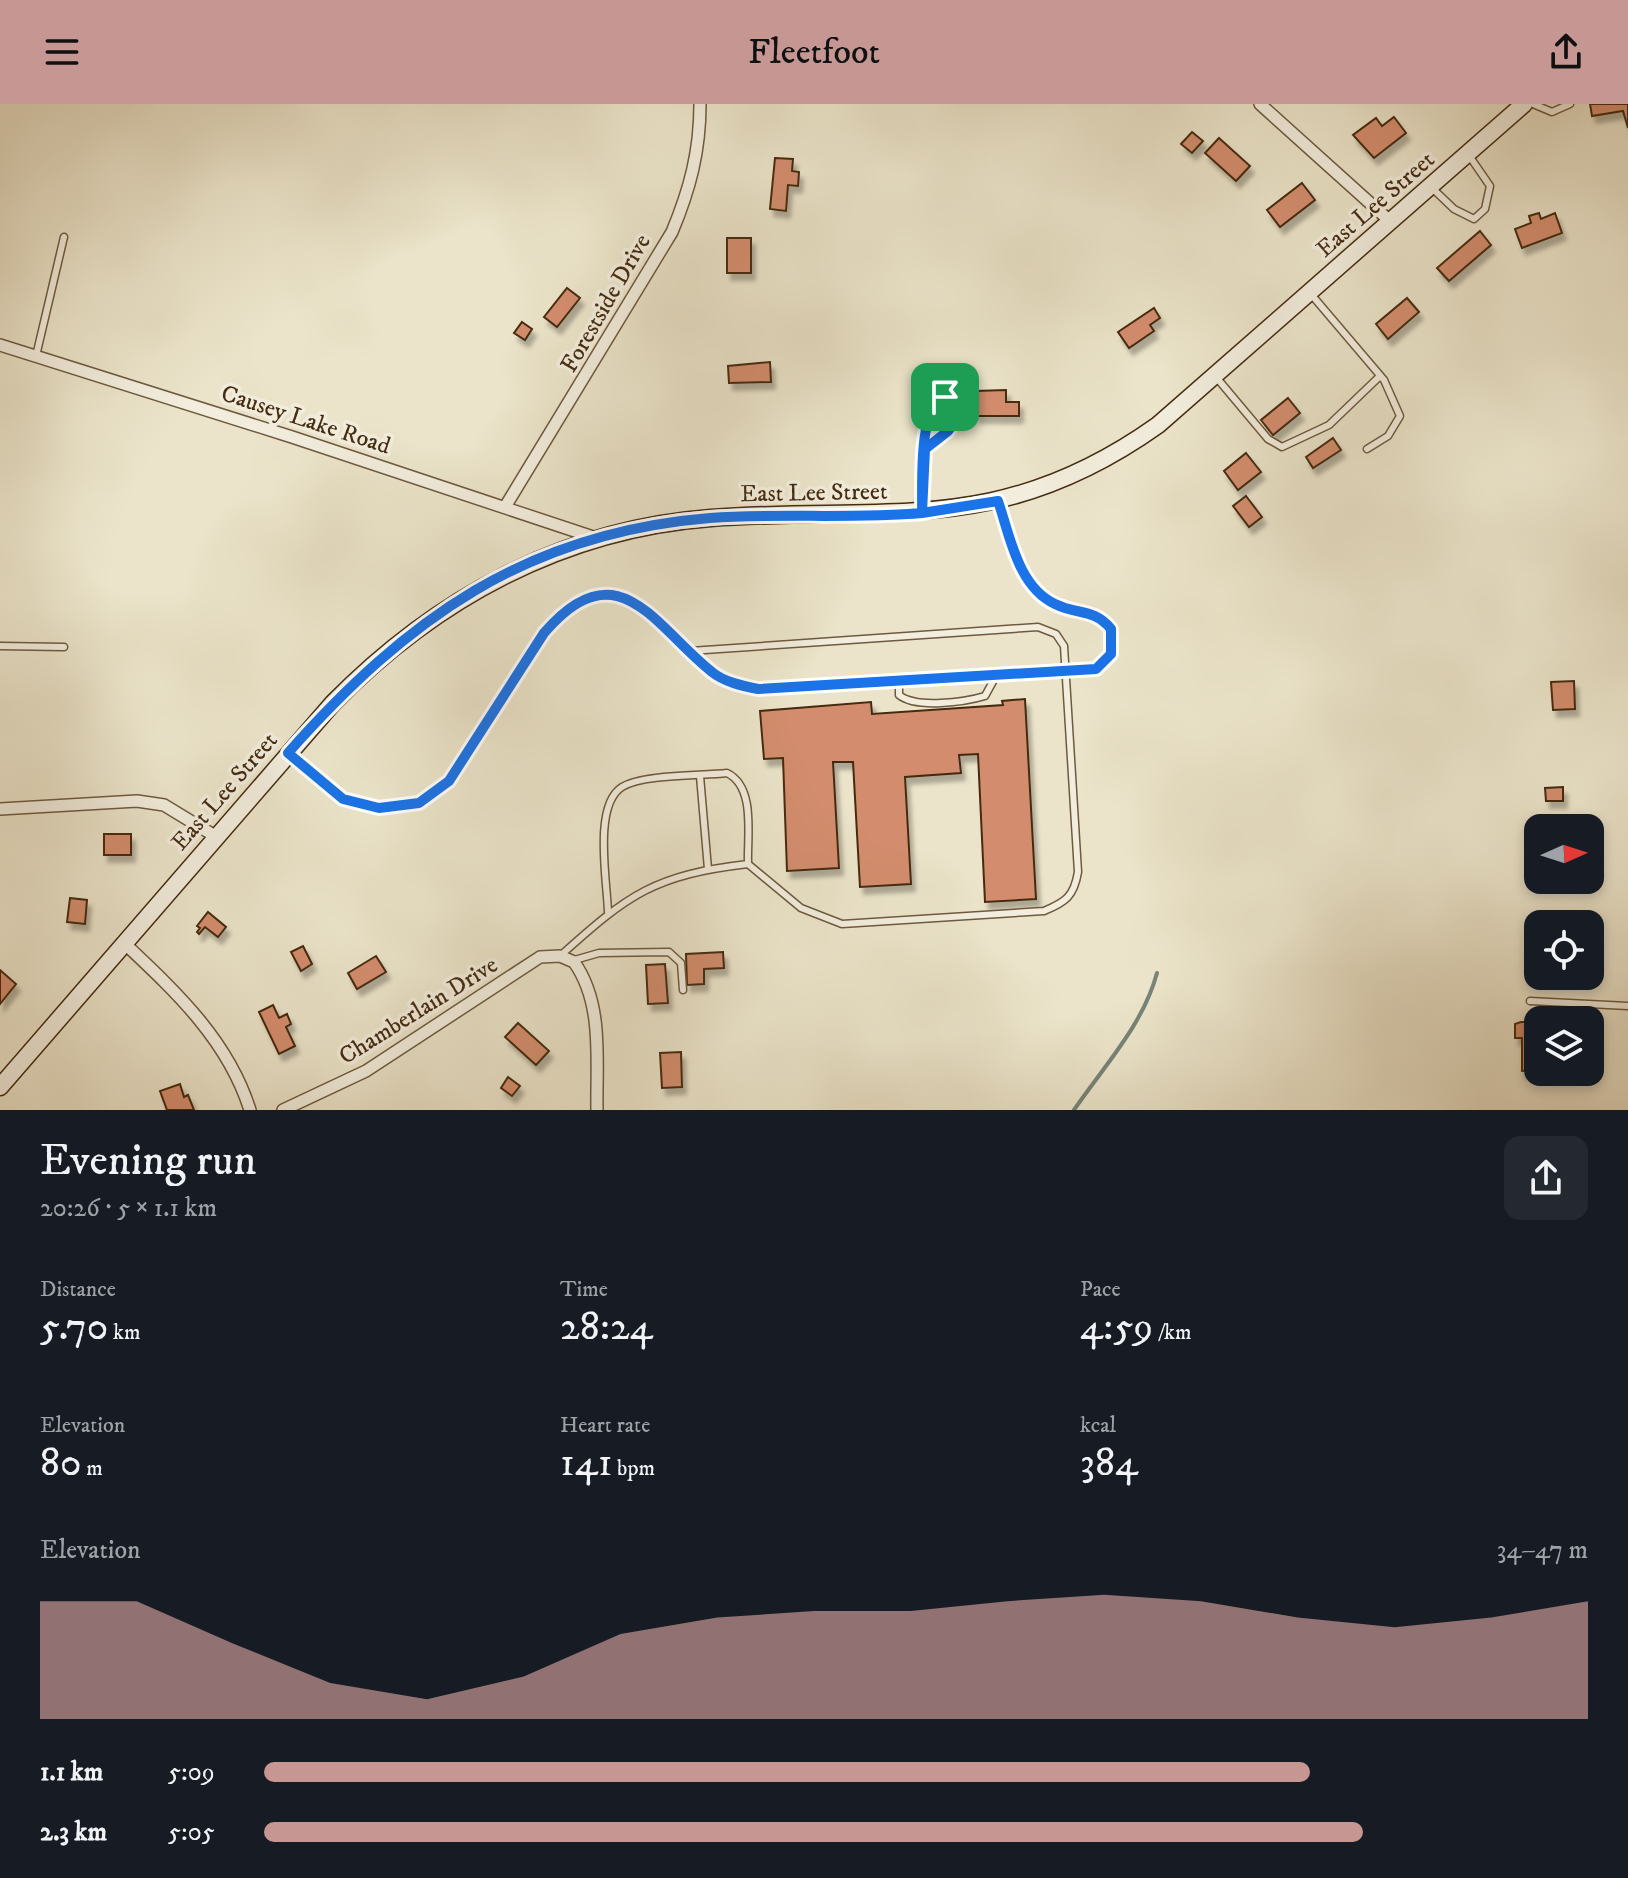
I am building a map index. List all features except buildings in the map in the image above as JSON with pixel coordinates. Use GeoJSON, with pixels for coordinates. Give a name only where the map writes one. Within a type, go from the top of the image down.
{"type":"FeatureCollection","features":[{"type":"Feature","properties":{"kind":"street","name":"Forestside Drive"},"geometry":{"type":"LineString","coordinates":[[505,507],[672,232],[690,188],[697,160],[700,104]]}},
{"type":"Feature","properties":{"kind":"street"},"geometry":{"type":"LineString","coordinates":[[1260,104],[1391,222]]}},
{"type":"Feature","properties":{"kind":"street","name":"East Lee Street"},"geometry":{"type":"LineString","coordinates":[[0,1087],[288,753],[361,674],[436,613],[477,588],[544,557],[596,538],[710,518],[922,513],[998,501],[1061,482],[1104,460],[1158,425],[1524,104]]}},
{"type":"Feature","properties":{"kind":"street","name":"Causey Lake Road"},"geometry":{"type":"LineString","coordinates":[[0,345],[596,538]]}},
{"type":"Feature","properties":{"kind":"street"},"geometry":{"type":"LineString","coordinates":[[0,809],[137,801],[164,805],[215,836]]}},
{"type":"Feature","properties":{"kind":"street"},"geometry":{"type":"LineString","coordinates":[[124,943],[183,999],[210,1030],[237,1077],[250,1110]]}},
{"type":"Feature","properties":{"kind":"street","name":"Chamberlain Drive"},"geometry":{"type":"LineString","coordinates":[[283,1110],[366,1071],[540,957],[568,960]]}},
{"type":"Feature","properties":{"kind":"street"},"geometry":{"type":"LineString","coordinates":[[568,960],[590,992],[596,1027],[597,1110]]}},
{"type":"Feature","properties":{"kind":"lane"},"geometry":{"type":"LineString","coordinates":[[1533,104],[1552,112],[1570,104]]}},
{"type":"Feature","properties":{"kind":"lane"},"geometry":{"type":"LineString","coordinates":[[1431,187],[1464,215],[1474,219],[1485,209],[1490,186],[1468,154]]}},
{"type":"Feature","properties":{"kind":"lane"},"geometry":{"type":"LineString","coordinates":[[36,356],[64,237]]}},
{"type":"Feature","properties":{"kind":"lane"},"geometry":{"type":"LineString","coordinates":[[1310,293],[1393,393],[1400,416],[1388,436],[1367,449]]}},
{"type":"Feature","properties":{"kind":"lane"},"geometry":{"type":"LineString","coordinates":[[1215,377],[1268,439],[1282,447],[1329,425],[1380,376]]}},
{"type":"Feature","properties":{"kind":"lane"},"geometry":{"type":"LineString","coordinates":[[922,513],[925,449],[933,404],[945,397],[952,398],[959,416],[948,431],[925,449]]}},
{"type":"Feature","properties":{"kind":"lane"},"geometry":{"type":"LineString","coordinates":[[288,753],[343,799],[379,808],[419,803],[449,781],[544,633],[561,614],[580,601],[604,596],[624,598],[649,610],[714,674],[758,689],[1096,669],[1106,661],[1113,642],[1111,629],[1095,614],[1054,604],[1027,579],[998,501]]}},
{"type":"Feature","properties":{"kind":"lane"},"geometry":{"type":"LineString","coordinates":[[568,960],[608,912],[657,882],[708,869],[748,864],[801,908],[842,924],[1044,911],[1066,902],[1075,891],[1078,872],[1066,672],[1064,646],[1056,634],[1038,627],[690,651]]}},
{"type":"Feature","properties":{"kind":"lane"},"geometry":{"type":"LineString","coordinates":[[0,646],[64,647]]}},
{"type":"Feature","properties":{"kind":"lane"},"geometry":{"type":"LineString","coordinates":[[899,682],[899,695],[910,701],[964,700],[985,696],[996,676]]}},
{"type":"Feature","properties":{"kind":"lane"},"geometry":{"type":"LineString","coordinates":[[608,912],[605,811],[612,795],[636,782],[727,773],[738,779],[745,791],[748,864]]}},
{"type":"Feature","properties":{"kind":"lane"},"geometry":{"type":"LineString","coordinates":[[700,776],[708,869]]}},
{"type":"Feature","properties":{"kind":"lane"},"geometry":{"type":"LineString","coordinates":[[568,960],[599,953],[669,952],[681,963],[683,990]]}},
{"type":"Feature","properties":{"kind":"lane"},"geometry":{"type":"LineString","coordinates":[[1530,1001],[1628,1006]]}},
{"type":"Feature","properties":{"kind":"waterway"},"geometry":{"type":"LineString","coordinates":[[1074,1110],[1132,1028],[1151,992],[1157,973]]}},
{"type":"Feature","properties":{"kind":"route"},"geometry":{"type":"LineString","coordinates":[[945,397],[937,400],[929,411],[926,430],[925,449],[922,513],[710,518],[613,533],[557,551],[477,588],[436,613],[361,674],[288,753],[343,799],[379,808],[419,803],[449,781],[461,766],[544,633],[561,614],[580,601],[604,596],[624,598],[649,610],[714,674],[758,689],[1096,669],[1111,654],[1111,629],[1086,610],[1054,604],[1027,579],[998,501],[922,513],[925,449],[948,431],[959,416],[956,402],[945,397]]}}]}
